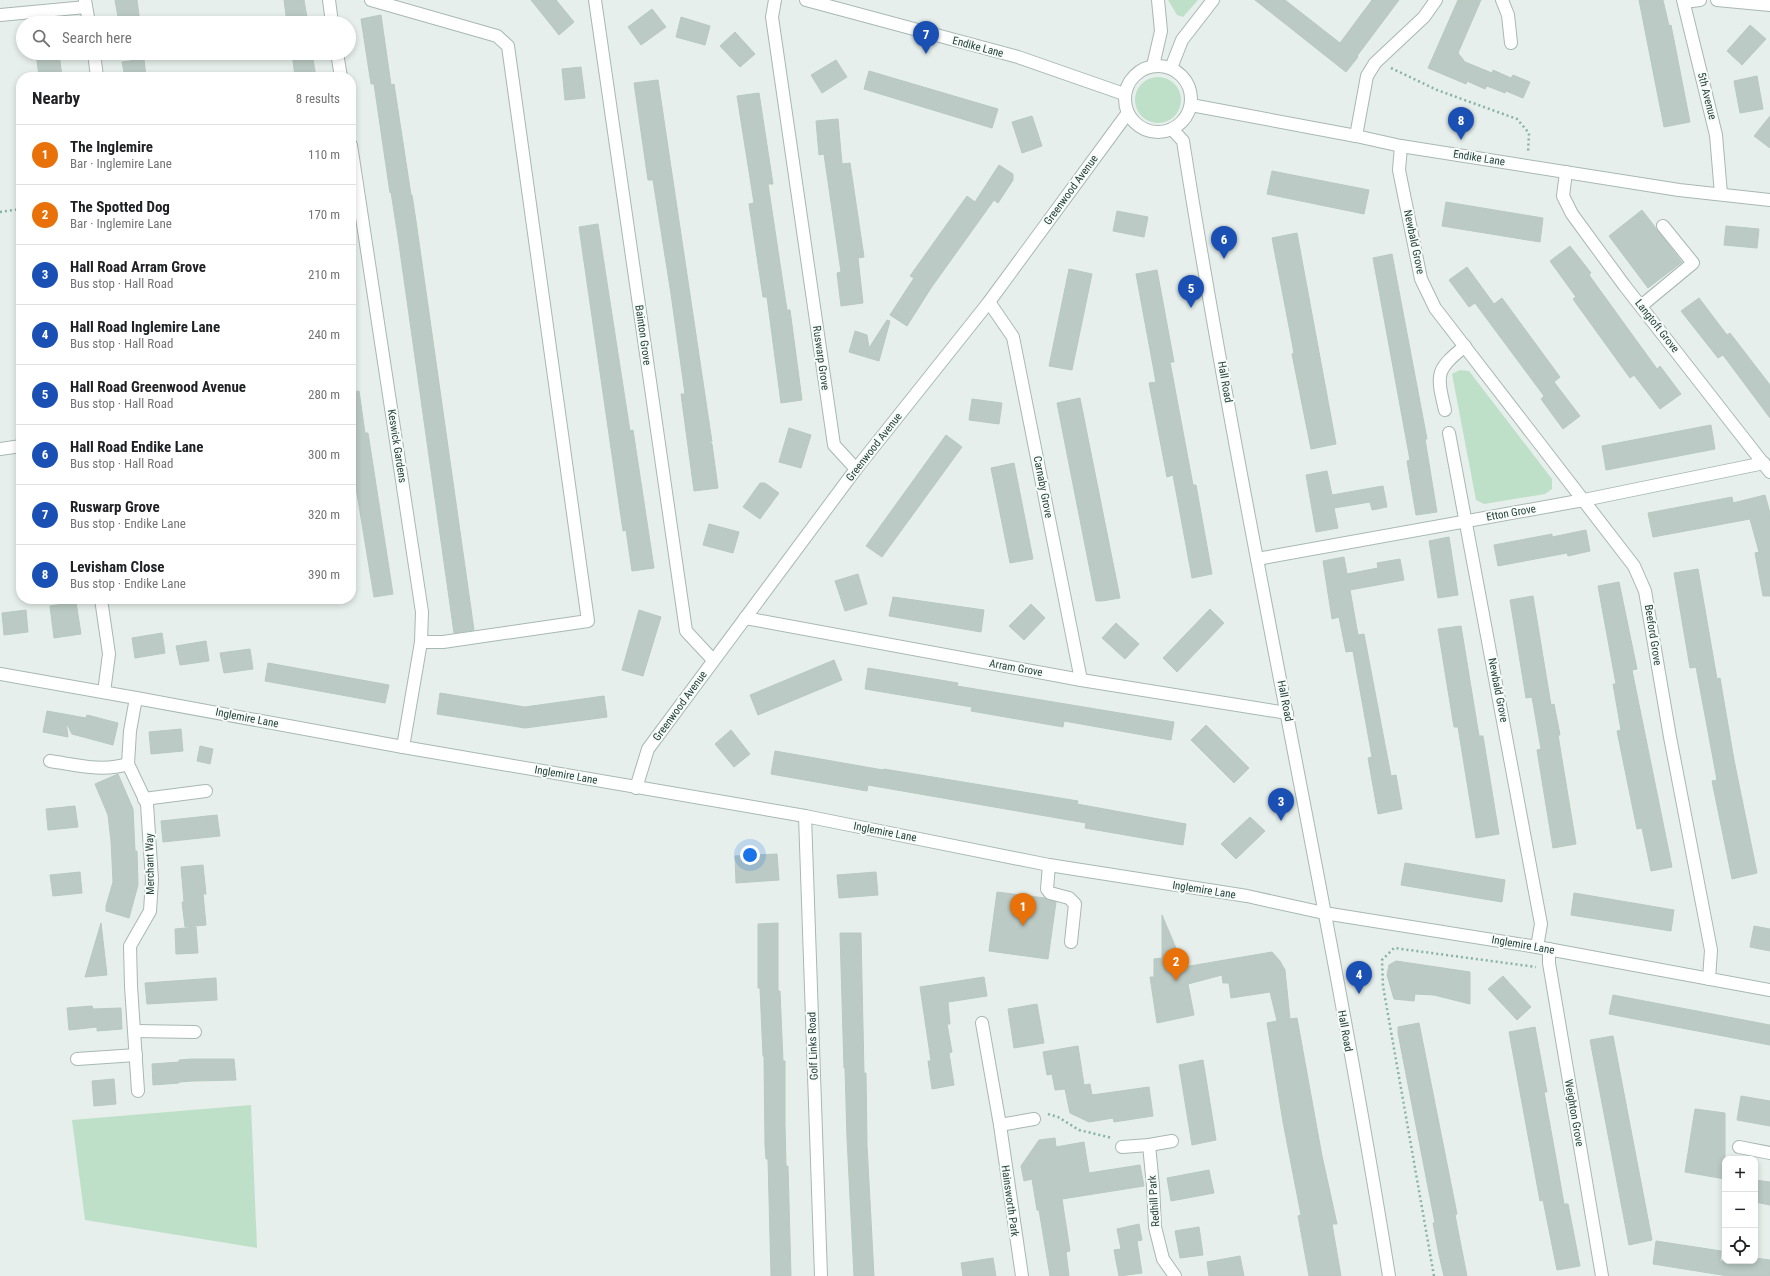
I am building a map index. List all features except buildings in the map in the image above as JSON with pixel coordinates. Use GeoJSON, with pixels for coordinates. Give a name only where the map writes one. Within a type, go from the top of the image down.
{"type":"FeatureCollection","features":[{"type":"Feature","properties":{"kind":"street"},"geometry":{"type":"LineString","coordinates":[[329,0],[331,16]]}},
{"type":"Feature","properties":{"kind":"street"},"geometry":{"type":"LineString","coordinates":[[371,0],[497,36],[508,46],[588,621],[443,642],[421,642]]}},
{"type":"Feature","properties":{"kind":"street","name":"Bainton Grove"},"geometry":{"type":"LineString","coordinates":[[595,0],[686,631],[713,660]]}},
{"type":"Feature","properties":{"kind":"street","name":"Ruswarp Grove"},"geometry":{"type":"LineString","coordinates":[[775,0],[772,17],[834,445],[856,469]]}},
{"type":"Feature","properties":{"kind":"street","name":"Endike Lane"},"geometry":{"type":"LineString","coordinates":[[806,0],[1018,57],[1124,94]]}},
{"type":"Feature","properties":{"kind":"street"},"geometry":{"type":"LineString","coordinates":[[1153,66],[1160,31],[1158,0]]}},
{"type":"Feature","properties":{"kind":"street"},"geometry":{"type":"LineString","coordinates":[[1171,68],[1182,40],[1212,0]]}},
{"type":"Feature","properties":{"kind":"street"},"geometry":{"type":"LineString","coordinates":[[1356,136],[1367,76],[1379,59],[1424,18],[1436,0]]}},
{"type":"Feature","properties":{"kind":"street"},"geometry":{"type":"LineString","coordinates":[[1502,0],[1508,15],[1512,43]]}},
{"type":"Feature","properties":{"kind":"street"},"geometry":{"type":"LineString","coordinates":[[1684,1],[1700,0]]}},
{"type":"Feature","properties":{"kind":"street"},"geometry":{"type":"LineString","coordinates":[[1717,0],[1770,5]]}},
{"type":"Feature","properties":{"kind":"street","name":"5th Avenue"},"geometry":{"type":"LineString","coordinates":[[1684,1],[1716,135],[1721,194]]}},
{"type":"Feature","properties":{"kind":"street"},"geometry":{"type":"LineString","coordinates":[[0,15],[86,4],[88,16]]}},
{"type":"Feature","properties":{"kind":"street"},"geometry":{"type":"LineString","coordinates":[[95,60],[96,72]]}},
{"type":"Feature","properties":{"kind":"street"},"geometry":{"type":"LineString","coordinates":[[338,60],[340,72]]}},
{"type":"Feature","properties":{"kind":"street"},"geometry":{"type":"LineString","coordinates":[[1153,66],[1171,68],[1183,77],[1190,90],[1191,105],[1184,119],[1172,129],[1156,133],[1140,128],[1127,114],[1124,94],[1129,81],[1140,71],[1153,66]]}},
{"type":"Feature","properties":{"kind":"street","name":"Endike Lane"},"geometry":{"type":"LineString","coordinates":[[1191,105],[1401,146],[1679,190],[1770,200]]}},
{"type":"Feature","properties":{"kind":"street","name":"Greenwood Avenue"},"geometry":{"type":"LineString","coordinates":[[636,788],[648,749],[856,469],[989,302],[1127,114]]}},
{"type":"Feature","properties":{"kind":"street","name":"Hall Road"},"geometry":{"type":"LineString","coordinates":[[1172,129],[1183,141],[1257,559],[1324,913],[1388,1276]]}},
{"type":"Feature","properties":{"kind":"street","name":"Newbald Grove"},"geometry":{"type":"LineString","coordinates":[[1401,146],[1399,170],[1421,279],[1435,308],[1465,346]]}},
{"type":"Feature","properties":{"kind":"street","name":"Langtoft Grove"},"geometry":{"type":"LineString","coordinates":[[1566,172],[1563,196],[1572,214],[1641,306],[1767,468]]}},
{"type":"Feature","properties":{"kind":"street","name":"Keswick Gardens"},"geometry":{"type":"LineString","coordinates":[[356,178],[422,612],[421,642],[402,747]]}},
{"type":"Feature","properties":{"kind":"street"},"geometry":{"type":"LineString","coordinates":[[1641,306],[1693,263],[1663,226]]}},
{"type":"Feature","properties":{"kind":"street","name":"Carnaby Grove"},"geometry":{"type":"LineString","coordinates":[[989,302],[1013,337],[1081,680]]}},
{"type":"Feature","properties":{"kind":"street"},"geometry":{"type":"LineString","coordinates":[[1445,410],[1440,389],[1440,372],[1450,359],[1465,346]]}},
{"type":"Feature","properties":{"kind":"street","name":"Beeford Grove"},"geometry":{"type":"LineString","coordinates":[[1465,346],[1634,566],[1645,591],[1670,737],[1711,950],[1709,979]]}},
{"type":"Feature","properties":{"kind":"street","name":"Newbald Grove"},"geometry":{"type":"LineString","coordinates":[[1449,433],[1541,924],[1543,948]]}},
{"type":"Feature","properties":{"kind":"street"},"geometry":{"type":"LineString","coordinates":[[0,449],[16,447]]}},
{"type":"Feature","properties":{"kind":"street","name":"Etton Grove"},"geometry":{"type":"LineString","coordinates":[[1257,559],[1767,468]]}},
{"type":"Feature","properties":{"kind":"street"},"geometry":{"type":"LineString","coordinates":[[102,604],[110,654],[104,692]]}},
{"type":"Feature","properties":{"kind":"street","name":"Arram Grove"},"geometry":{"type":"LineString","coordinates":[[745,618],[1081,680],[1287,713]]}},
{"type":"Feature","properties":{"kind":"street","name":"Inglemire Lane"},"geometry":{"type":"LineString","coordinates":[[0,674],[402,747],[805,816],[1049,865],[1247,896],[1324,913],[1543,948],[1770,990]]}},
{"type":"Feature","properties":{"kind":"street","name":"Merchant Way"},"geometry":{"type":"LineString","coordinates":[[136,698],[130,731],[128,764],[147,804],[152,880],[150,911],[130,946],[131,986],[138,1091]]}},
{"type":"Feature","properties":{"kind":"street"},"geometry":{"type":"LineString","coordinates":[[50,761],[100,768],[114,768],[128,764]]}},
{"type":"Feature","properties":{"kind":"street"},"geometry":{"type":"LineString","coordinates":[[144,799],[206,791]]}},
{"type":"Feature","properties":{"kind":"street","name":"Golf Links Road"},"geometry":{"type":"LineString","coordinates":[[805,816],[822,1276]]}},
{"type":"Feature","properties":{"kind":"street"},"geometry":{"type":"LineString","coordinates":[[1049,865],[1047,889],[1050,893],[1069,898],[1075,904],[1072,942]]}},
{"type":"Feature","properties":{"kind":"street","name":"Weighton Grove"},"geometry":{"type":"LineString","coordinates":[[1543,948],[1549,963],[1602,1276]]}},
{"type":"Feature","properties":{"kind":"street","name":"Hainsworth Park"},"geometry":{"type":"LineString","coordinates":[[982,1023],[1000,1125],[1022,1276]]}},
{"type":"Feature","properties":{"kind":"street"},"geometry":{"type":"LineString","coordinates":[[135,1031],[195,1032]]}},
{"type":"Feature","properties":{"kind":"street"},"geometry":{"type":"LineString","coordinates":[[77,1059],[136,1055]]}},
{"type":"Feature","properties":{"kind":"street"},"geometry":{"type":"LineString","coordinates":[[1000,1125],[1034,1119]]}},
{"type":"Feature","properties":{"kind":"street"},"geometry":{"type":"LineString","coordinates":[[1122,1147],[1149,1145],[1172,1141]]}},
{"type":"Feature","properties":{"kind":"street","name":"Redhill Park"},"geometry":{"type":"LineString","coordinates":[[1149,1145],[1155,1227],[1163,1259],[1175,1276]]}},
{"type":"Feature","properties":{"kind":"street"},"geometry":{"type":"LineString","coordinates":[[1739,1147],[1770,1153]]}},
{"type":"Feature","properties":{"kind":"path"},"geometry":{"type":"LineString","coordinates":[[1379,59],[1389,66],[1437,90],[1517,119],[1529,133],[1526,166]]}},
{"type":"Feature","properties":{"kind":"path"},"geometry":{"type":"LineString","coordinates":[[0,212],[16,210]]}},
{"type":"Feature","properties":{"kind":"path"},"geometry":{"type":"LineString","coordinates":[[1434,1276],[1383,986],[1382,960],[1394,948],[1536,967],[1537,975]]}},
{"type":"Feature","properties":{"kind":"path"},"geometry":{"type":"LineString","coordinates":[[1034,1119],[1035,1110],[1058,1117],[1079,1130],[1114,1139],[1122,1147]]}},
{"type":"Feature","properties":{"kind":"green space"},"geometry":{"type":"Polygon","coordinates":[[[1168,0],[1198,0],[1183,17],[1177,15],[1168,0]]]}},
{"type":"Feature","properties":{"kind":"green space"},"geometry":{"type":"Polygon","coordinates":[[[1158,77],[1171,81],[1177,87],[1181,100],[1177,113],[1171,119],[1158,123],[1145,119],[1139,113],[1135,100],[1139,87],[1145,81],[1158,77]]]}},
{"type":"Feature","properties":{"kind":"green space"},"geometry":{"type":"Polygon","coordinates":[[[1460,370],[1469,371],[1552,479],[1552,489],[1545,494],[1484,504],[1476,500],[1452,374],[1460,370]]]}},
{"type":"Feature","properties":{"kind":"green space"},"geometry":{"type":"Polygon","coordinates":[[[251,1105],[257,1248],[85,1220],[72,1120],[251,1105]]]}},
{"type":"Feature","properties":{"kind":"place","name":"Ruswarp Grove"},"geometry":{"type":"Point","coordinates":[926,54]}},
{"type":"Feature","properties":{"kind":"place","name":"Levisham Close"},"geometry":{"type":"Point","coordinates":[1461,140]}},
{"type":"Feature","properties":{"kind":"place","name":"Hall Road Endike Lane"},"geometry":{"type":"Point","coordinates":[1224,259]}},
{"type":"Feature","properties":{"kind":"place","name":"Hall Road Greenwood Avenue"},"geometry":{"type":"Point","coordinates":[1191,308]}},
{"type":"Feature","properties":{"kind":"place","name":"Hall Road Arram Grove"},"geometry":{"type":"Point","coordinates":[1281,821]}},
{"type":"Feature","properties":{"kind":"place","name":"The Inglemire"},"geometry":{"type":"Point","coordinates":[1023,926]}},
{"type":"Feature","properties":{"kind":"place","name":"The Spotted Dog"},"geometry":{"type":"Point","coordinates":[1176,981]}},
{"type":"Feature","properties":{"kind":"place","name":"Hall Road Inglemire Lane"},"geometry":{"type":"Point","coordinates":[1359,994]}}]}
